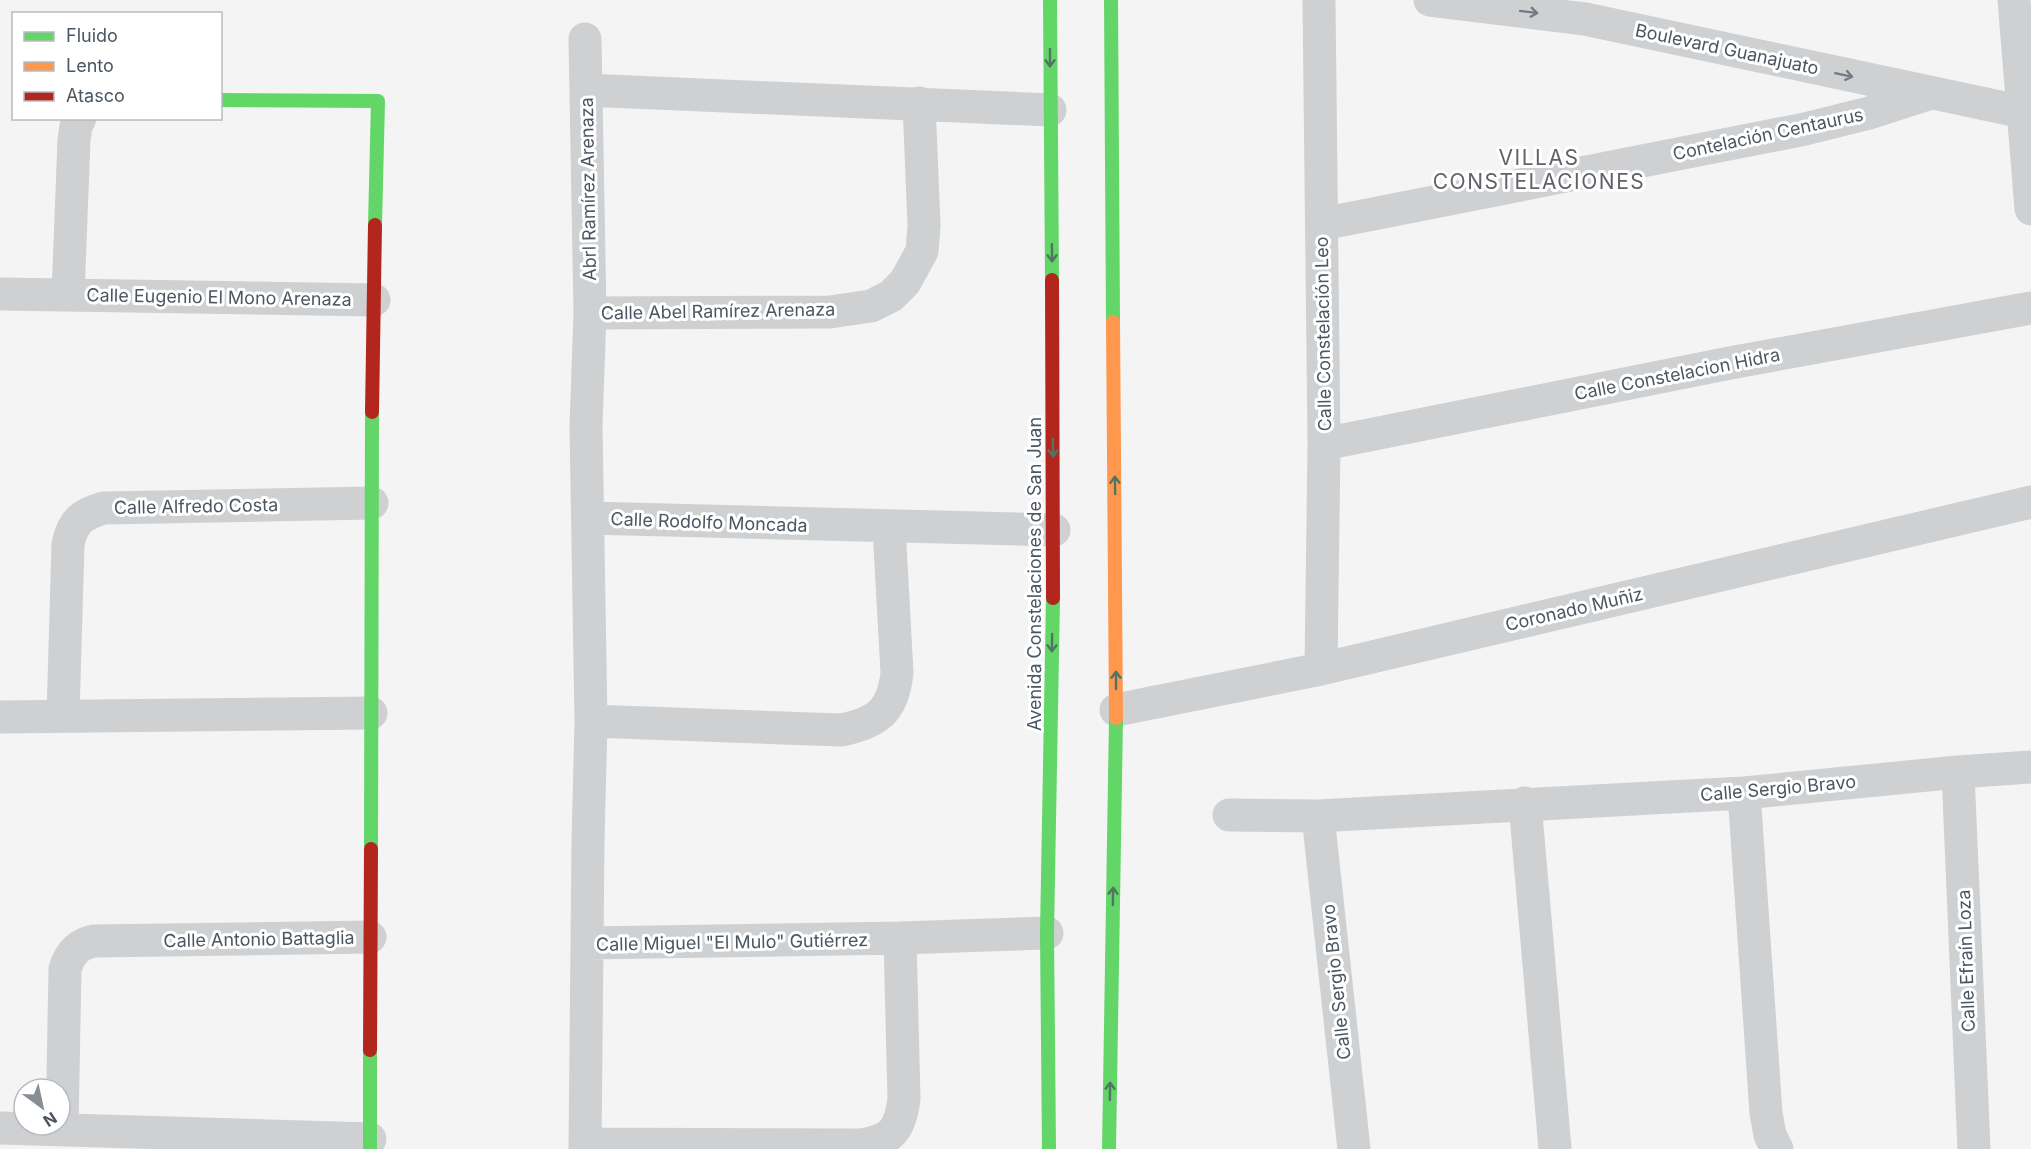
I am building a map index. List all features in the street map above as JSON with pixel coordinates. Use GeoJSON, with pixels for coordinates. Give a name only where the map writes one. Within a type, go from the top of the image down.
{"type":"FeatureCollection","features":[{"type":"Feature","properties":{"kind":"street","name":"Avenida Constelaciones de San Juan"},"geometry":{"type":"LineString","coordinates":[[1049,1149],[1047,933],[1054,530],[1050,0]]}},
{"type":"Feature","properties":{"kind":"street"},"geometry":{"type":"LineString","coordinates":[[1109,1149],[1116,711],[1111,0]]}},
{"type":"Feature","properties":{"kind":"street","name":"Calle Constelación Leo"},"geometry":{"type":"LineString","coordinates":[[1319,0],[1324,444],[1321,669]]}},
{"type":"Feature","properties":{"kind":"street","name":"Boulevard Guanajuato"},"geometry":{"type":"LineString","coordinates":[[1430,0],[1585,19],[2023,112]]}},
{"type":"Feature","properties":{"kind":"street"},"geometry":{"type":"LineString","coordinates":[[2014,0],[2031,209]]}},
{"type":"Feature","properties":{"kind":"street","name":"Abrl Ramírez Arenaza"},"geometry":{"type":"LineString","coordinates":[[585,39],[590,313],[586,426],[588,518]]}},
{"type":"Feature","properties":{"kind":"street"},"geometry":{"type":"LineString","coordinates":[[586,90],[1050,110]]}},
{"type":"Feature","properties":{"kind":"street","name":"Contelación Centaurus"},"geometry":{"type":"LineString","coordinates":[[1322,224],[1806,129],[1869,113],[1931,93]]}},
{"type":"Feature","properties":{"kind":"street","name":"Calle Eugenio El Mono Arenaza"},"geometry":{"type":"LineString","coordinates":[[0,294],[374,300],[378,101],[222,100]]}},
{"type":"Feature","properties":{"kind":"street","name":"Calle Abel Ramírez Arenaza"},"geometry":{"type":"LineString","coordinates":[[590,313],[830,312],[871,306],[891,296],[905,282],[922,250],[924,225],[919,103]]}},
{"type":"Feature","properties":{"kind":"street","name":"Calle Eugenio El Mono Arenaza"},"geometry":{"type":"LineString","coordinates":[[68,295],[74,140],[79,120]]}},
{"type":"Feature","properties":{"kind":"street"},"geometry":{"type":"LineString","coordinates":[[370,937],[374,300]]}},
{"type":"Feature","properties":{"kind":"street","name":"Calle Constelacion Hidra"},"geometry":{"type":"LineString","coordinates":[[1324,444],[1730,363],[2031,308]]}},
{"type":"Feature","properties":{"kind":"street","name":"Coronado Muñiz"},"geometry":{"type":"LineString","coordinates":[[1116,711],[1321,669],[2031,502]]}},
{"type":"Feature","properties":{"kind":"street","name":"Calle Alfredo Costa"},"geometry":{"type":"LineString","coordinates":[[63,716],[68,544],[71,531],[79,519],[89,512],[104,508],[372,503]]}},
{"type":"Feature","properties":{"kind":"street","name":"Calle Rodolfo Moncada"},"geometry":{"type":"LineString","coordinates":[[588,943],[591,721],[588,518],[1054,530]]}},
{"type":"Feature","properties":{"kind":"street"},"geometry":{"type":"LineString","coordinates":[[591,721],[841,730],[872,722],[889,705],[896,688],[889,526]]}},
{"type":"Feature","properties":{"kind":"street"},"geometry":{"type":"LineString","coordinates":[[0,717],[371,713]]}},
{"type":"Feature","properties":{"kind":"street","name":"Calle Sergio Bravo"},"geometry":{"type":"LineString","coordinates":[[1229,815],[1318,816],[1744,793],[2031,767]]}},
{"type":"Feature","properties":{"kind":"street","name":"Calle Efraín Loza"},"geometry":{"type":"LineString","coordinates":[[1958,772],[1974,1149]]}},
{"type":"Feature","properties":{"kind":"street"},"geometry":{"type":"LineString","coordinates":[[1744,793],[1766,1113],[1770,1135],[1777,1149]]}},
{"type":"Feature","properties":{"kind":"street"},"geometry":{"type":"LineString","coordinates":[[1525,804],[1555,1149]]}},
{"type":"Feature","properties":{"kind":"street","name":"Calle Sergio Bravo"},"geometry":{"type":"LineString","coordinates":[[1318,816],[1354,1149]]}},
{"type":"Feature","properties":{"kind":"street","name":"Calle Miguel \"El Mulo\" Gutiérrez"},"geometry":{"type":"LineString","coordinates":[[900,938],[904,1099],[899,1124],[893,1133],[879,1142],[861,1145],[585,1146],[588,943],[1047,933]]}},
{"type":"Feature","properties":{"kind":"street","name":"Calle Antonio Battaglia"},"geometry":{"type":"LineString","coordinates":[[63,1077],[65,969],[68,958],[74,950],[85,943],[94,941],[370,937],[370,1144],[72,1130]]}},
{"type":"Feature","properties":{"kind":"traffic: fast"},"geometry":{"type":"LineString","coordinates":[[1050,0],[1052,280]]}},
{"type":"Feature","properties":{"kind":"traffic: fast"},"geometry":{"type":"LineString","coordinates":[[1111,0],[1113,322]]}},
{"type":"Feature","properties":{"kind":"traffic: fast"},"geometry":{"type":"LineString","coordinates":[[222,100],[378,101],[375,225]]}},
{"type":"Feature","properties":{"kind":"traffic: fast"},"geometry":{"type":"LineString","coordinates":[[371,849],[372,412]]}},
{"type":"Feature","properties":{"kind":"traffic: fast"},"geometry":{"type":"LineString","coordinates":[[1049,1149],[1047,933],[1053,598]]}},
{"type":"Feature","properties":{"kind":"traffic: fast"},"geometry":{"type":"LineString","coordinates":[[1109,1149],[1116,718]]}},
{"type":"Feature","properties":{"kind":"traffic: fast"},"geometry":{"type":"LineString","coordinates":[[370,1050],[370,1149]]}},
{"type":"Feature","properties":{"kind":"traffic: slow"},"geometry":{"type":"LineString","coordinates":[[1113,322],[1116,718]]}},
{"type":"Feature","properties":{"kind":"traffic: jam"},"geometry":{"type":"LineString","coordinates":[[372,412],[375,225]]}},
{"type":"Feature","properties":{"kind":"traffic: jam"},"geometry":{"type":"LineString","coordinates":[[1052,280],[1053,598]]}},
{"type":"Feature","properties":{"kind":"traffic: jam"},"geometry":{"type":"LineString","coordinates":[[370,1050],[371,849]]}},
{"type":"Feature","properties":{"kind":"district","name":"VILLAS CONSTELACIONES"},"geometry":{"type":"Point","coordinates":[1539,169]}}]}
